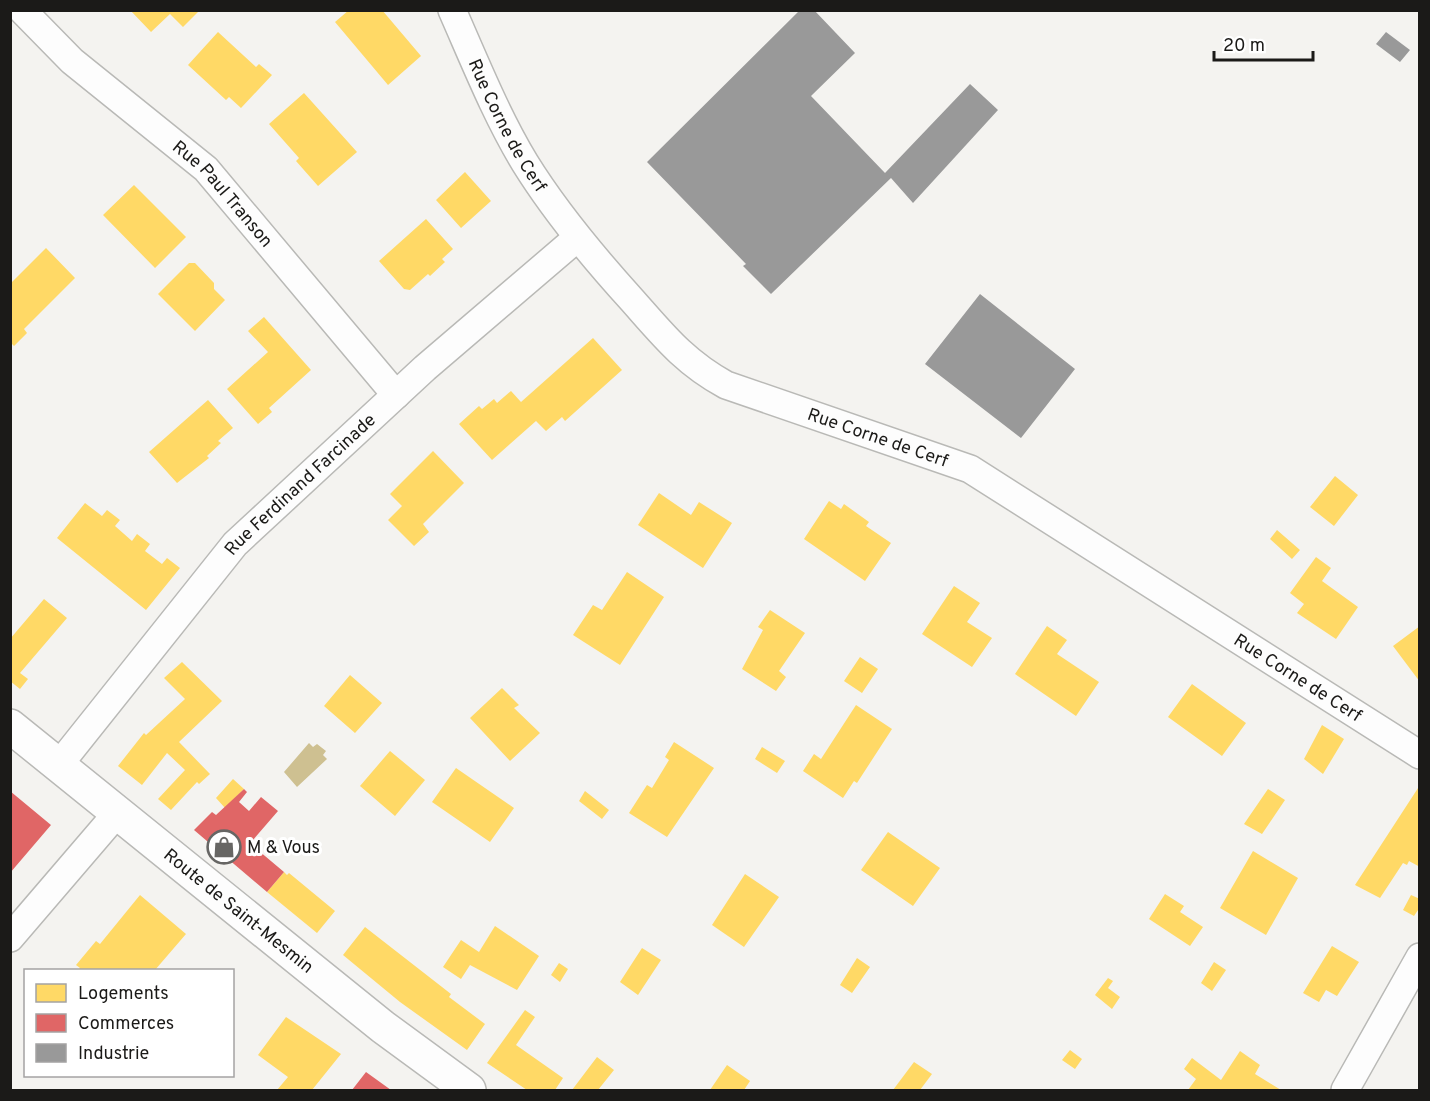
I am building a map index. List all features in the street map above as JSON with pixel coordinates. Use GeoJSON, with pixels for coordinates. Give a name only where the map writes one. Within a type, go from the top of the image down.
{"type":"FeatureCollection","features":[{"type":"Feature","properties":{"kind":"main road","name":"Route de Saint-Mesmin"},"geometry":{"type":"LineString","coordinates":[[10,726],[383,1027],[469,1090]]}},
{"type":"Feature","properties":{"kind":"street","name":"Rue Corne de Cerf"},"geometry":{"type":"LineString","coordinates":[[452,10],[506,128],[551,203],[577,238],[659,331],[698,370],[726,385],[970,469],[1419,755]]}},
{"type":"Feature","properties":{"kind":"street","name":"Rue Paul Transon"},"geometry":{"type":"LineString","coordinates":[[26,12],[72,61],[206,169],[396,395]]}},
{"type":"Feature","properties":{"kind":"street","name":"Rue Ferdinand Farcinade"},"geometry":{"type":"LineString","coordinates":[[58,766],[235,544],[396,395],[577,238]]}},
{"type":"Feature","properties":{"kind":"street"},"geometry":{"type":"LineString","coordinates":[[10,939],[118,812]]}},
{"type":"Feature","properties":{"kind":"street"},"geometry":{"type":"LineString","coordinates":[[1345,1090],[1419,957]]}},
{"type":"Feature","properties":{"kind":"shaded area"},"geometry":{"type":"Polygon","coordinates":[[[309,743],[313,747],[317,744],[326,751],[323,755],[327,759],[297,787],[284,772],[309,743]]]}},
{"type":"Feature","properties":{"kind":"building: Logements"},"geometry":{"type":"Polygon","coordinates":[[[130,10],[200,10],[183,27],[170,14],[151,32],[130,10]]]}},
{"type":"Feature","properties":{"kind":"building: Logements"},"geometry":{"type":"Polygon","coordinates":[[[349,10],[382,10],[421,56],[388,85],[335,22],[349,10]]]}},
{"type":"Feature","properties":{"kind":"building: Logements"},"geometry":{"type":"Polygon","coordinates":[[[218,32],[256,67],[259,64],[272,75],[241,108],[229,97],[226,100],[188,65],[218,32]]]}},
{"type":"Feature","properties":{"kind":"building: Logements"},"geometry":{"type":"Polygon","coordinates":[[[304,93],[357,152],[318,186],[296,161],[299,158],[269,124],[304,93]]]}},
{"type":"Feature","properties":{"kind":"building: Logements"},"geometry":{"type":"Polygon","coordinates":[[[465,172],[491,201],[461,228],[436,200],[465,172]]]}},
{"type":"Feature","properties":{"kind":"building: Logements"},"geometry":{"type":"Polygon","coordinates":[[[134,185],[186,237],[155,268],[103,215],[134,185]]]}},
{"type":"Feature","properties":{"kind":"building: Logements"},"geometry":{"type":"Polygon","coordinates":[[[426,219],[453,249],[442,259],[445,262],[430,276],[428,274],[410,290],[404,289],[379,261],[426,219]]]}},
{"type":"Feature","properties":{"kind":"building: Logements"},"geometry":{"type":"Polygon","coordinates":[[[46,248],[75,278],[24,329],[27,333],[14,346],[10,342],[10,284],[46,248]]]}},
{"type":"Feature","properties":{"kind":"building: Logements"},"geometry":{"type":"Polygon","coordinates":[[[189,263],[195,263],[214,283],[214,289],[225,300],[195,331],[158,294],[189,263]]]}},
{"type":"Feature","properties":{"kind":"building: Logements"},"geometry":{"type":"Polygon","coordinates":[[[264,317],[311,370],[269,408],[272,412],[258,424],[227,389],[268,352],[248,331],[264,317]]]}},
{"type":"Feature","properties":{"kind":"building: Logements"},"geometry":{"type":"Polygon","coordinates":[[[593,338],[622,370],[565,421],[562,417],[546,431],[536,421],[492,460],[459,424],[479,406],[482,409],[494,399],[497,403],[511,391],[521,402],[593,338]]]}},
{"type":"Feature","properties":{"kind":"building: Logements"},"geometry":{"type":"Polygon","coordinates":[[[208,400],[233,428],[218,441],[221,443],[207,456],[209,458],[177,483],[149,452],[208,400]]]}},
{"type":"Feature","properties":{"kind":"building: Logements"},"geometry":{"type":"Polygon","coordinates":[[[433,451],[464,483],[423,524],[429,532],[414,546],[388,520],[402,506],[390,494],[433,451]]]}},
{"type":"Feature","properties":{"kind":"building: Logements"},"geometry":{"type":"Polygon","coordinates":[[[1335,476],[1358,495],[1334,526],[1310,507],[1335,476]]]}},
{"type":"Feature","properties":{"kind":"building: Logements"},"geometry":{"type":"Polygon","coordinates":[[[659,493],[691,515],[699,502],[732,523],[703,568],[638,525],[659,493]]]}},
{"type":"Feature","properties":{"kind":"building: Logements"},"geometry":{"type":"Polygon","coordinates":[[[829,501],[841,509],[844,504],[869,522],[866,526],[891,543],[865,581],[804,539],[829,501]]]}},
{"type":"Feature","properties":{"kind":"building: Logements"},"geometry":{"type":"Polygon","coordinates":[[[85,503],[102,516],[107,510],[120,520],[115,526],[132,541],[137,534],[150,544],[145,551],[162,564],[167,558],[180,568],[146,610],[57,538],[85,503]]]}},
{"type":"Feature","properties":{"kind":"building: Logements"},"geometry":{"type":"Polygon","coordinates":[[[1277,530],[1300,550],[1292,559],[1270,539],[1277,530]]]}},
{"type":"Feature","properties":{"kind":"building: Logements"},"geometry":{"type":"Polygon","coordinates":[[[1316,557],[1331,568],[1322,581],[1358,607],[1336,639],[1297,613],[1304,604],[1290,593],[1316,557]]]}},
{"type":"Feature","properties":{"kind":"building: Logements"},"geometry":{"type":"Polygon","coordinates":[[[627,572],[664,597],[620,665],[573,635],[593,605],[602,610],[627,572]]]}},
{"type":"Feature","properties":{"kind":"building: Logements"},"geometry":{"type":"Polygon","coordinates":[[[954,586],[980,603],[967,622],[992,638],[972,667],[922,634],[954,586]]]}},
{"type":"Feature","properties":{"kind":"building: Logements"},"geometry":{"type":"Polygon","coordinates":[[[44,599],[67,618],[20,673],[28,679],[20,689],[10,681],[10,639],[44,599]]]}},
{"type":"Feature","properties":{"kind":"building: Logements"},"geometry":{"type":"Polygon","coordinates":[[[770,610],[805,633],[779,671],[786,677],[776,691],[742,669],[763,630],[758,627],[770,610]]]}},
{"type":"Feature","properties":{"kind":"building: Logements"},"geometry":{"type":"Polygon","coordinates":[[[1047,626],[1067,640],[1057,654],[1099,682],[1076,716],[1015,674],[1047,626]]]}},
{"type":"Feature","properties":{"kind":"building: Logements"},"geometry":{"type":"Polygon","coordinates":[[[1420,626],[1420,682],[1393,646],[1420,626]]]}},
{"type":"Feature","properties":{"kind":"building: Logements"},"geometry":{"type":"Polygon","coordinates":[[[860,657],[878,669],[862,693],[844,681],[860,657]]]}},
{"type":"Feature","properties":{"kind":"building: Logements"},"geometry":{"type":"Polygon","coordinates":[[[182,662],[222,701],[179,742],[210,774],[199,784],[197,782],[171,810],[158,799],[185,770],[167,753],[142,785],[118,766],[144,733],[146,735],[185,699],[164,678],[182,662]]]}},
{"type":"Feature","properties":{"kind":"building: Logements"},"geometry":{"type":"Polygon","coordinates":[[[350,675],[382,703],[355,733],[324,706],[350,675]]]}},
{"type":"Feature","properties":{"kind":"building: Logements"},"geometry":{"type":"Polygon","coordinates":[[[1192,684],[1246,723],[1222,756],[1168,717],[1192,684]]]}},
{"type":"Feature","properties":{"kind":"building: Logements"},"geometry":{"type":"Polygon","coordinates":[[[502,688],[519,705],[514,708],[540,733],[510,761],[470,718],[502,688]]]}},
{"type":"Feature","properties":{"kind":"building: Logements"},"geometry":{"type":"Polygon","coordinates":[[[856,705],[892,729],[857,783],[854,781],[843,798],[803,771],[814,754],[821,759],[856,705]]]}},
{"type":"Feature","properties":{"kind":"building: Logements"},"geometry":{"type":"Polygon","coordinates":[[[1322,725],[1344,739],[1323,774],[1304,759],[1322,725]]]}},
{"type":"Feature","properties":{"kind":"building: Logements"},"geometry":{"type":"Polygon","coordinates":[[[674,742],[714,768],[667,837],[629,813],[647,785],[652,788],[669,760],[665,757],[674,742]]]}},
{"type":"Feature","properties":{"kind":"building: Logements"},"geometry":{"type":"Polygon","coordinates":[[[762,747],[785,761],[777,773],[755,759],[762,747]]]}},
{"type":"Feature","properties":{"kind":"building: Logements"},"geometry":{"type":"Polygon","coordinates":[[[390,751],[425,780],[395,816],[360,786],[390,751]]]}},
{"type":"Feature","properties":{"kind":"building: Logements"},"geometry":{"type":"Polygon","coordinates":[[[456,768],[514,808],[490,842],[432,802],[456,768]]]}},
{"type":"Feature","properties":{"kind":"building: Logements"},"geometry":{"type":"Polygon","coordinates":[[[233,779],[244,789],[225,808],[216,798],[233,779]]]}},
{"type":"Feature","properties":{"kind":"building: Logements"},"geometry":{"type":"Polygon","coordinates":[[[1420,785],[1420,867],[1409,861],[1407,865],[1403,863],[1380,898],[1355,885],[1420,785]]]}},
{"type":"Feature","properties":{"kind":"building: Logements"},"geometry":{"type":"Polygon","coordinates":[[[1268,789],[1285,800],[1262,834],[1244,824],[1268,789]]]}},
{"type":"Feature","properties":{"kind":"building: Logements"},"geometry":{"type":"Polygon","coordinates":[[[585,791],[609,810],[602,819],[579,801],[585,791]]]}},
{"type":"Feature","properties":{"kind":"building: Logements"},"geometry":{"type":"Polygon","coordinates":[[[888,832],[940,868],[913,906],[861,870],[888,832]]]}},
{"type":"Feature","properties":{"kind":"building: Logements"},"geometry":{"type":"Polygon","coordinates":[[[1253,851],[1298,878],[1266,935],[1220,908],[1253,851]]]}},
{"type":"Feature","properties":{"kind":"building: Logements"},"geometry":{"type":"Polygon","coordinates":[[[284,872],[287,875],[289,873],[335,911],[317,933],[267,892],[284,872]]]}},
{"type":"Feature","properties":{"kind":"building: Logements"},"geometry":{"type":"Polygon","coordinates":[[[745,874],[779,897],[744,947],[712,925],[745,874]]]}},
{"type":"Feature","properties":{"kind":"building: Logements"},"geometry":{"type":"Polygon","coordinates":[[[1165,894],[1184,906],[1180,912],[1203,927],[1190,946],[1149,919],[1165,894]]]}},
{"type":"Feature","properties":{"kind":"building: Logements"},"geometry":{"type":"Polygon","coordinates":[[[140,895],[186,934],[156,969],[79,969],[76,965],[96,941],[100,944],[140,895]]]}},
{"type":"Feature","properties":{"kind":"building: Logements"},"geometry":{"type":"Polygon","coordinates":[[[1411,895],[1420,899],[1420,907],[1414,916],[1403,910],[1411,895]]]}},
{"type":"Feature","properties":{"kind":"building: Logements"},"geometry":{"type":"Polygon","coordinates":[[[495,926],[539,956],[517,990],[470,965],[461,979],[443,967],[461,940],[479,952],[495,926]]]}},
{"type":"Feature","properties":{"kind":"building: Logements"},"geometry":{"type":"Polygon","coordinates":[[[365,927],[451,994],[449,997],[485,1024],[467,1050],[400,1002],[343,955],[365,927]]]}},
{"type":"Feature","properties":{"kind":"building: Logements"},"geometry":{"type":"Polygon","coordinates":[[[1332,946],[1359,962],[1337,996],[1326,990],[1319,1002],[1303,993],[1332,946]]]}},
{"type":"Feature","properties":{"kind":"building: Logements"},"geometry":{"type":"Polygon","coordinates":[[[642,948],[661,960],[638,995],[620,982],[642,948]]]}},
{"type":"Feature","properties":{"kind":"building: Logements"},"geometry":{"type":"Polygon","coordinates":[[[857,958],[870,967],[852,993],[840,985],[857,958]]]}},
{"type":"Feature","properties":{"kind":"building: Logements"},"geometry":{"type":"Polygon","coordinates":[[[1214,962],[1226,970],[1212,991],[1201,983],[1214,962]]]}},
{"type":"Feature","properties":{"kind":"building: Logements"},"geometry":{"type":"Polygon","coordinates":[[[559,963],[568,969],[560,982],[551,975],[559,963]]]}},
{"type":"Feature","properties":{"kind":"building: Logements"},"geometry":{"type":"Polygon","coordinates":[[[1108,978],[1113,981],[1108,988],[1120,997],[1112,1009],[1095,995],[1108,978]]]}},
{"type":"Feature","properties":{"kind":"building: Logements"},"geometry":{"type":"Polygon","coordinates":[[[525,1010],[535,1017],[516,1045],[563,1078],[555,1090],[527,1090],[487,1063],[525,1010]]]}},
{"type":"Feature","properties":{"kind":"building: Logements"},"geometry":{"type":"Polygon","coordinates":[[[286,1017],[341,1054],[312,1090],[277,1090],[288,1077],[258,1055],[286,1017]]]}},
{"type":"Feature","properties":{"kind":"building: Logements"},"geometry":{"type":"Polygon","coordinates":[[[1070,1050],[1082,1059],[1075,1069],[1062,1060],[1070,1050]]]}},
{"type":"Feature","properties":{"kind":"building: Logements"},"geometry":{"type":"Polygon","coordinates":[[[1240,1051],[1260,1065],[1255,1074],[1281,1090],[1188,1090],[1196,1079],[1184,1069],[1192,1058],[1221,1080],[1240,1051]]]}},
{"type":"Feature","properties":{"kind":"building: Logements"},"geometry":{"type":"Polygon","coordinates":[[[597,1057],[614,1070],[598,1090],[572,1090],[597,1057]]]}},
{"type":"Feature","properties":{"kind":"building: Logements"},"geometry":{"type":"Polygon","coordinates":[[[914,1062],[932,1074],[920,1090],[893,1090],[914,1062]]]}},
{"type":"Feature","properties":{"kind":"building: Logements"},"geometry":{"type":"Polygon","coordinates":[[[727,1065],[750,1081],[744,1090],[710,1090],[727,1065]]]}},
{"type":"Feature","properties":{"kind":"building: Commerces"},"geometry":{"type":"Polygon","coordinates":[[[244,789],[247,792],[239,802],[249,811],[261,797],[278,811],[253,840],[250,837],[247,841],[284,872],[267,892],[194,830],[212,812],[216,815],[244,789]]]}},
{"type":"Feature","properties":{"kind":"building: Commerces"},"geometry":{"type":"Polygon","coordinates":[[[10,791],[51,825],[10,873],[10,791]]]}},
{"type":"Feature","properties":{"kind":"building: Commerces"},"geometry":{"type":"Polygon","coordinates":[[[366,1072],[391,1090],[352,1090],[366,1072]]]}},
{"type":"Feature","properties":{"kind":"building: Industrie"},"geometry":{"type":"Polygon","coordinates":[[[800,10],[814,10],[855,53],[811,96],[885,173],[970,84],[998,110],[913,203],[891,178],[771,294],[743,266],[746,264],[647,162],[800,10]]]}},
{"type":"Feature","properties":{"kind":"building: Industrie"},"geometry":{"type":"Polygon","coordinates":[[[1386,32],[1410,50],[1400,62],[1376,44],[1386,32]]]}},
{"type":"Feature","properties":{"kind":"building: Industrie"},"geometry":{"type":"Polygon","coordinates":[[[980,294],[1075,369],[1021,438],[925,364],[980,294]]]}},
{"type":"Feature","properties":{"kind":"place","name":"M & Vous"},"geometry":{"type":"Point","coordinates":[224,847]}}]}
